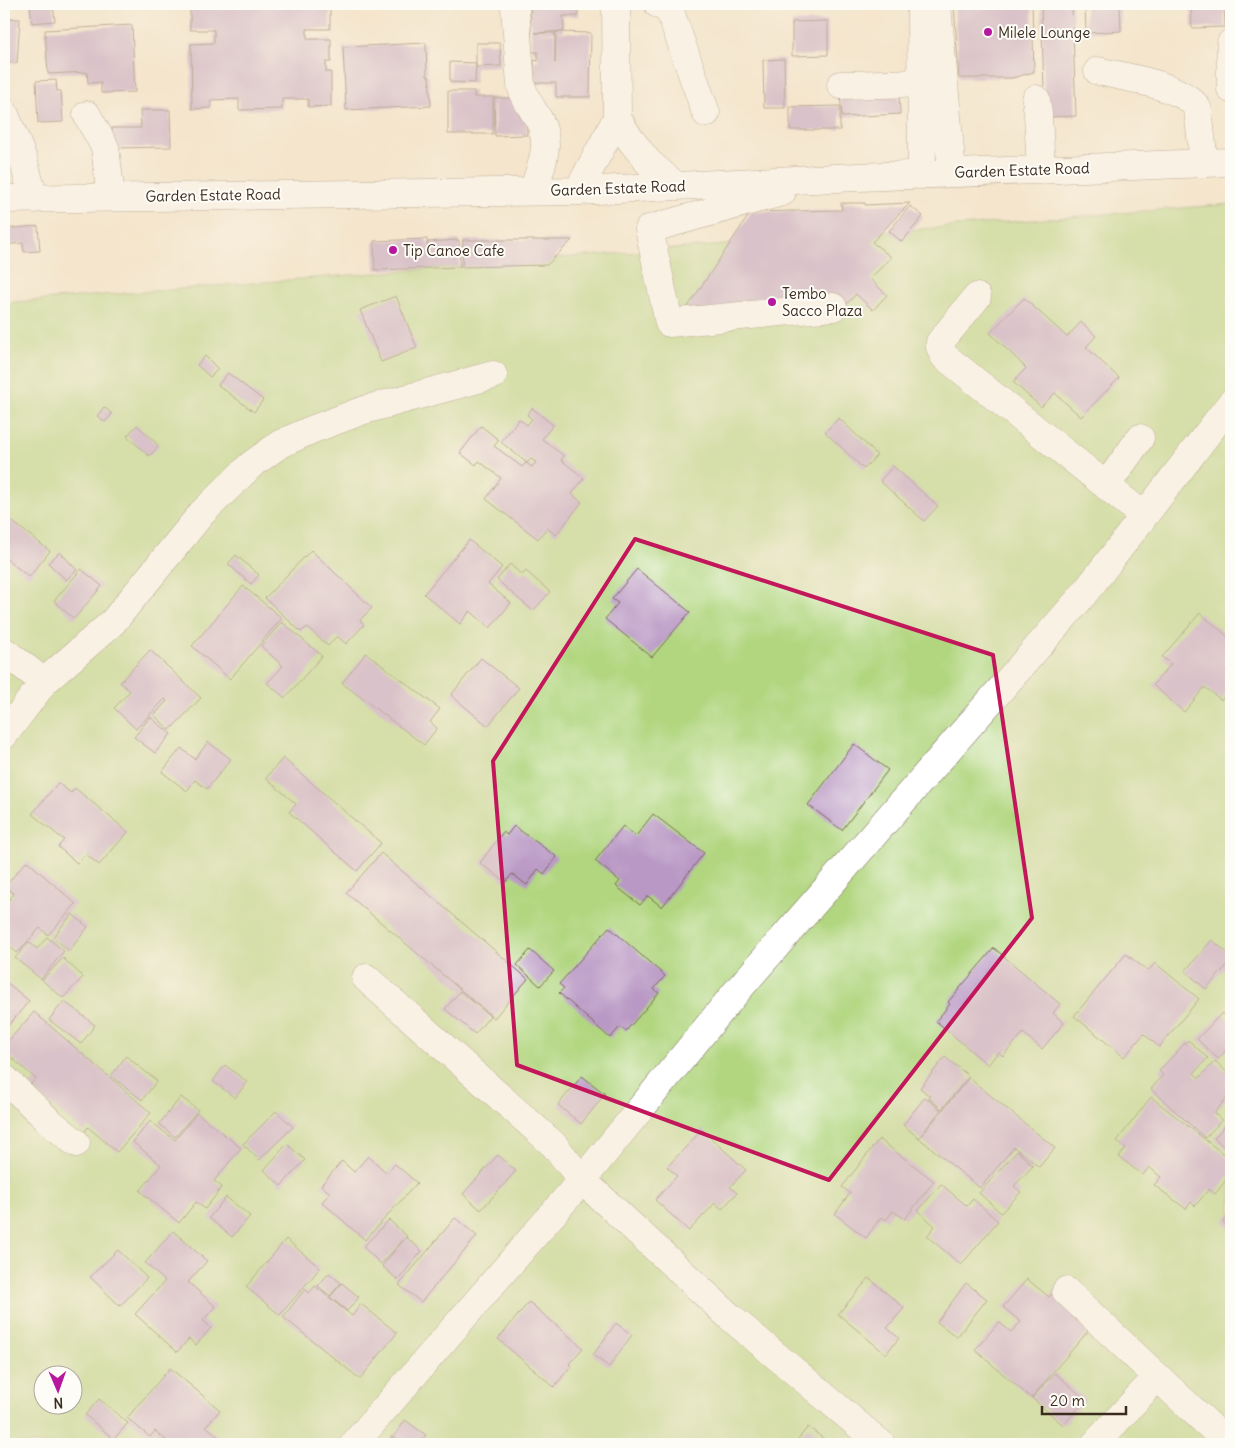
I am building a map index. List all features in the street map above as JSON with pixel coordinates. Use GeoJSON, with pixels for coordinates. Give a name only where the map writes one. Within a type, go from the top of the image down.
{"type":"FeatureCollection","features":[{"type":"Feature","properties":{"kind":"street"},"geometry":{"type":"LineString","coordinates":[[578,191],[617,118],[616,4]]}},
{"type":"Feature","properties":{"kind":"street"},"geometry":{"type":"LineString","coordinates":[[660,4],[671,14],[706,113]]}},
{"type":"Feature","properties":{"kind":"street"},"geometry":{"type":"LineString","coordinates":[[921,4],[922,175]]}},
{"type":"Feature","properties":{"kind":"street"},"geometry":{"type":"LineString","coordinates":[[937,4],[952,173]]}},
{"type":"Feature","properties":{"kind":"street"},"geometry":{"type":"LineString","coordinates":[[515,8],[523,94],[540,121],[545,143],[545,155],[533,192]]}},
{"type":"Feature","properties":{"kind":"street"},"geometry":{"type":"LineString","coordinates":[[1231,43],[1231,90]]}},
{"type":"Feature","properties":{"kind":"street"},"geometry":{"type":"LineString","coordinates":[[1098,71],[1159,85],[1180,94],[1196,104],[1204,162]]}},
{"type":"Feature","properties":{"kind":"street"},"geometry":{"type":"LineString","coordinates":[[841,86],[922,83]]}},
{"type":"Feature","properties":{"kind":"street"},"geometry":{"type":"LineString","coordinates":[[1036,99],[1041,170]]}},
{"type":"Feature","properties":{"kind":"street"},"geometry":{"type":"LineString","coordinates":[[4,112],[23,159],[34,199]]}},
{"type":"Feature","properties":{"kind":"street"},"geometry":{"type":"LineString","coordinates":[[87,115],[105,147],[111,197]]}},
{"type":"Feature","properties":{"kind":"street"},"geometry":{"type":"LineString","coordinates":[[617,118],[630,139],[649,162],[676,186]]}},
{"type":"Feature","properties":{"kind":"street","name":"Garden Estate Road"},"geometry":{"type":"LineString","coordinates":[[4,199],[578,191],[834,178],[1231,162]]}},
{"type":"Feature","properties":{"kind":"street"},"geometry":{"type":"LineString","coordinates":[[834,178],[649,229],[669,323],[834,306]]}},
{"type":"Feature","properties":{"kind":"street"},"geometry":{"type":"LineString","coordinates":[[977,297],[940,342],[941,352],[944,356],[1144,516]]}},
{"type":"Feature","properties":{"kind":"street"},"geometry":{"type":"LineString","coordinates":[[4,735],[44,682],[113,622],[202,513],[251,465],[280,444],[364,410],[493,375]]}},
{"type":"Feature","properties":{"kind":"street"},"geometry":{"type":"LineString","coordinates":[[354,1444],[582,1180],[738,991],[1084,594],[1231,403]]}},
{"type":"Feature","properties":{"kind":"street"},"geometry":{"type":"LineString","coordinates":[[1106,486],[1140,438]]}},
{"type":"Feature","properties":{"kind":"street"},"geometry":{"type":"LineString","coordinates":[[4,651],[44,682]]}},
{"type":"Feature","properties":{"kind":"street"},"geometry":{"type":"LineString","coordinates":[[366,978],[554,1145],[582,1180],[730,1317],[881,1444]]}},
{"type":"Feature","properties":{"kind":"street"},"geometry":{"type":"LineString","coordinates":[[4,1078],[50,1122],[76,1143]]}},
{"type":"Feature","properties":{"kind":"street"},"geometry":{"type":"LineString","coordinates":[[1066,1291],[1230,1444]]}},
{"type":"Feature","properties":{"kind":"street"},"geometry":{"type":"LineString","coordinates":[[1095,1444],[1157,1377]]}},
{"type":"Feature","properties":{"kind":"highlighted area"},"geometry":{"type":"Polygon","coordinates":[[[635,539],[993,655],[1032,918],[829,1180],[517,1065],[493,761],[635,539]]]}},
{"type":"Feature","properties":{"kind":"green space"},"geometry":{"type":"Polygon","coordinates":[[[1231,204],[1231,1444],[4,1444],[4,303],[1231,204]]]}},
{"type":"Feature","properties":{"kind":"building"},"geometry":{"type":"Polygon","coordinates":[[[30,4],[53,4],[55,21],[32,23],[30,4]]]}},
{"type":"Feature","properties":{"kind":"building"},"geometry":{"type":"Polygon","coordinates":[[[190,4],[330,4],[330,29],[307,29],[307,39],[331,39],[331,62],[326,62],[326,72],[331,72],[331,106],[308,107],[308,99],[282,99],[282,109],[239,110],[239,99],[211,100],[211,108],[192,109],[191,44],[214,43],[214,30],[190,30],[190,4]]]}},
{"type":"Feature","properties":{"kind":"building"},"geometry":{"type":"Polygon","coordinates":[[[530,4],[577,4],[578,16],[563,16],[564,31],[535,33],[555,33],[555,63],[556,32],[591,33],[590,97],[556,97],[556,83],[534,83],[534,60],[538,61],[538,52],[532,52],[530,4]]]}},
{"type":"Feature","properties":{"kind":"building"},"geometry":{"type":"Polygon","coordinates":[[[954,4],[1032,4],[1034,72],[1012,78],[959,78],[954,4]]]}},
{"type":"Feature","properties":{"kind":"building"},"geometry":{"type":"Polygon","coordinates":[[[1041,4],[1072,4],[1076,116],[1045,117],[1041,4]]]}},
{"type":"Feature","properties":{"kind":"building"},"geometry":{"type":"Polygon","coordinates":[[[1085,4],[1116,4],[1116,6],[1120,6],[1121,31],[1086,33],[1085,4]]]}},
{"type":"Feature","properties":{"kind":"building"},"geometry":{"type":"Polygon","coordinates":[[[1140,4],[1168,4],[1168,6],[1140,7],[1140,4]]]}},
{"type":"Feature","properties":{"kind":"building"},"geometry":{"type":"Polygon","coordinates":[[[1197,4],[1224,4],[1225,27],[1192,28],[1191,9],[1197,9],[1197,4]]]}},
{"type":"Feature","properties":{"kind":"building"},"geometry":{"type":"Polygon","coordinates":[[[4,18],[20,19],[17,63],[4,62],[4,18]]]}},
{"type":"Feature","properties":{"kind":"building"},"geometry":{"type":"Polygon","coordinates":[[[828,21],[828,55],[792,56],[792,22],[828,21]]]}},
{"type":"Feature","properties":{"kind":"building"},"geometry":{"type":"Polygon","coordinates":[[[132,25],[135,92],[101,93],[101,82],[88,83],[87,72],[48,74],[45,30],[132,25]]]}},
{"type":"Feature","properties":{"kind":"building"},"geometry":{"type":"Polygon","coordinates":[[[426,43],[427,76],[429,76],[431,106],[346,110],[343,47],[426,43]]]}},
{"type":"Feature","properties":{"kind":"building"},"geometry":{"type":"Polygon","coordinates":[[[476,43],[500,43],[501,66],[476,67],[476,43]]]}},
{"type":"Feature","properties":{"kind":"building"},"geometry":{"type":"Polygon","coordinates":[[[784,59],[785,108],[764,108],[763,60],[784,59]]]}},
{"type":"Feature","properties":{"kind":"building"},"geometry":{"type":"Polygon","coordinates":[[[450,62],[476,63],[475,83],[450,82],[450,62]]]}},
{"type":"Feature","properties":{"kind":"building"},"geometry":{"type":"Polygon","coordinates":[[[56,80],[57,91],[61,91],[63,122],[38,123],[36,81],[56,80]]]}},
{"type":"Feature","properties":{"kind":"building"},"geometry":{"type":"Polygon","coordinates":[[[899,90],[900,114],[842,117],[840,93],[899,90]]]}},
{"type":"Feature","properties":{"kind":"building"},"geometry":{"type":"Polygon","coordinates":[[[448,91],[474,91],[474,97],[493,97],[493,134],[448,134],[448,91]]]}},
{"type":"Feature","properties":{"kind":"building"},"geometry":{"type":"Polygon","coordinates":[[[494,98],[513,98],[526,102],[527,135],[495,136],[494,98]]]}},
{"type":"Feature","properties":{"kind":"building"},"geometry":{"type":"Polygon","coordinates":[[[840,106],[840,130],[790,130],[790,107],[840,106]]]}},
{"type":"Feature","properties":{"kind":"building"},"geometry":{"type":"Polygon","coordinates":[[[140,110],[170,110],[171,147],[113,148],[112,128],[141,128],[140,110]]]}},
{"type":"Feature","properties":{"kind":"building"},"geometry":{"type":"Polygon","coordinates":[[[841,203],[865,203],[865,205],[910,203],[872,242],[891,257],[870,279],[887,295],[873,310],[856,294],[846,305],[685,311],[751,212],[842,210],[841,203]]]}},
{"type":"Feature","properties":{"kind":"building"},"geometry":{"type":"Polygon","coordinates":[[[910,206],[923,216],[902,242],[889,231],[910,206]]]}},
{"type":"Feature","properties":{"kind":"building"},"geometry":{"type":"Polygon","coordinates":[[[38,226],[40,251],[24,252],[23,243],[4,245],[4,229],[38,226]]]}},
{"type":"Feature","properties":{"kind":"building"},"geometry":{"type":"Polygon","coordinates":[[[427,239],[428,257],[428,242],[459,240],[460,267],[375,270],[374,241],[427,239]]]}},
{"type":"Feature","properties":{"kind":"building"},"geometry":{"type":"Polygon","coordinates":[[[463,240],[572,240],[547,265],[462,267],[463,240]]]}},
{"type":"Feature","properties":{"kind":"building"},"geometry":{"type":"Polygon","coordinates":[[[396,296],[417,348],[381,362],[360,310],[396,296]]]}},
{"type":"Feature","properties":{"kind":"building"},"geometry":{"type":"Polygon","coordinates":[[[1024,298],[1067,337],[1081,322],[1096,336],[1086,347],[1119,378],[1081,417],[1055,393],[1041,407],[1013,382],[1026,368],[990,333],[1024,298]]]}},
{"type":"Feature","properties":{"kind":"building"},"geometry":{"type":"Polygon","coordinates":[[[205,356],[218,369],[210,377],[197,365],[205,356]]]}},
{"type":"Feature","properties":{"kind":"building"},"geometry":{"type":"Polygon","coordinates":[[[228,373],[263,400],[254,412],[218,385],[228,373]]]}},
{"type":"Feature","properties":{"kind":"building"},"geometry":{"type":"Polygon","coordinates":[[[104,407],[112,414],[105,422],[97,416],[104,407]]]}},
{"type":"Feature","properties":{"kind":"building"},"geometry":{"type":"Polygon","coordinates":[[[532,408],[553,425],[542,439],[564,456],[561,460],[584,478],[572,494],[582,502],[556,535],[547,528],[538,539],[486,499],[501,478],[479,461],[476,465],[460,453],[481,426],[499,440],[494,446],[522,467],[526,463],[532,467],[536,462],[531,459],[527,463],[501,442],[519,419],[527,425],[532,419],[527,415],[532,408]]]}},
{"type":"Feature","properties":{"kind":"building"},"geometry":{"type":"Polygon","coordinates":[[[839,418],[877,455],[864,469],[825,432],[839,418]]]}},
{"type":"Feature","properties":{"kind":"building"},"geometry":{"type":"Polygon","coordinates":[[[137,425],[159,446],[149,456],[127,436],[137,425]]]}},
{"type":"Feature","properties":{"kind":"building"},"geometry":{"type":"Polygon","coordinates":[[[893,466],[938,506],[924,521],[880,481],[893,466]]]}},
{"type":"Feature","properties":{"kind":"building"},"geometry":{"type":"Polygon","coordinates":[[[4,515],[50,551],[29,577],[4,557],[4,515]]]}},
{"type":"Feature","properties":{"kind":"building"},"geometry":{"type":"Polygon","coordinates":[[[469,540],[502,567],[488,584],[511,603],[490,628],[470,611],[460,624],[424,594],[469,540]]]}},
{"type":"Feature","properties":{"kind":"building"},"geometry":{"type":"Polygon","coordinates":[[[311,550],[372,608],[360,620],[364,625],[346,644],[337,636],[328,646],[307,627],[301,632],[265,598],[311,550]]]}},
{"type":"Feature","properties":{"kind":"building"},"geometry":{"type":"Polygon","coordinates":[[[60,552],[77,570],[66,580],[48,563],[60,552]]]}},
{"type":"Feature","properties":{"kind":"building"},"geometry":{"type":"Polygon","coordinates":[[[236,555],[259,575],[251,584],[228,564],[236,555]]]}},
{"type":"Feature","properties":{"kind":"building"},"geometry":{"type":"Polygon","coordinates":[[[510,564],[522,575],[526,571],[550,592],[533,611],[497,580],[510,564]]]}},
{"type":"Feature","properties":{"kind":"building"},"geometry":{"type":"Polygon","coordinates":[[[81,569],[102,586],[74,619],[54,601],[81,569]]]}},
{"type":"Feature","properties":{"kind":"building"},"geometry":{"type":"Polygon","coordinates":[[[637,569],[690,612],[652,657],[605,619],[618,603],[612,599],[637,569]]]}},
{"type":"Feature","properties":{"kind":"building"},"geometry":{"type":"Polygon","coordinates":[[[243,586],[282,618],[230,679],[192,646],[243,586]]]}},
{"type":"Feature","properties":{"kind":"building"},"geometry":{"type":"Polygon","coordinates":[[[1200,613],[1231,639],[1231,665],[1226,671],[1231,676],[1231,687],[1221,700],[1205,687],[1184,712],[1153,685],[1171,664],[1162,657],[1200,613]]]}},
{"type":"Feature","properties":{"kind":"building"},"geometry":{"type":"Polygon","coordinates":[[[282,622],[322,656],[285,698],[267,683],[283,666],[261,646],[282,622]]]}},
{"type":"Feature","properties":{"kind":"building"},"geometry":{"type":"Polygon","coordinates":[[[150,650],[201,698],[170,730],[154,715],[167,701],[165,699],[136,729],[114,708],[130,691],[120,682],[150,650]]]}},
{"type":"Feature","properties":{"kind":"building"},"geometry":{"type":"Polygon","coordinates":[[[366,653],[440,709],[430,722],[437,728],[424,745],[342,683],[366,653]]]}},
{"type":"Feature","properties":{"kind":"building"},"geometry":{"type":"Polygon","coordinates":[[[481,658],[519,688],[488,726],[451,695],[481,658]]]}},
{"type":"Feature","properties":{"kind":"building"},"geometry":{"type":"Polygon","coordinates":[[[150,717],[171,734],[155,753],[134,737],[150,717]]]}},
{"type":"Feature","properties":{"kind":"building"},"geometry":{"type":"Polygon","coordinates":[[[208,742],[231,759],[207,789],[195,780],[187,791],[162,772],[181,748],[195,759],[208,742]]]}},
{"type":"Feature","properties":{"kind":"building"},"geometry":{"type":"Polygon","coordinates":[[[854,744],[888,770],[842,830],[808,805],[854,744]]]}},
{"type":"Feature","properties":{"kind":"building"},"geometry":{"type":"Polygon","coordinates":[[[283,758],[381,843],[357,871],[289,812],[296,804],[266,778],[283,758]]]}},
{"type":"Feature","properties":{"kind":"building"},"geometry":{"type":"Polygon","coordinates":[[[58,783],[71,793],[75,788],[128,832],[99,865],[86,854],[77,863],[58,847],[64,840],[32,814],[58,783]]]}},
{"type":"Feature","properties":{"kind":"building"},"geometry":{"type":"Polygon","coordinates":[[[653,814],[704,853],[662,907],[648,896],[640,905],[616,886],[620,881],[595,861],[623,826],[636,836],[653,814]]]}},
{"type":"Feature","properties":{"kind":"building"},"geometry":{"type":"Polygon","coordinates":[[[514,826],[557,857],[544,874],[538,869],[527,885],[512,874],[506,882],[480,863],[503,832],[507,835],[514,826]]]}},
{"type":"Feature","properties":{"kind":"building"},"geometry":{"type":"Polygon","coordinates":[[[381,853],[528,979],[494,1018],[346,893],[381,853]]]}},
{"type":"Feature","properties":{"kind":"building"},"geometry":{"type":"Polygon","coordinates":[[[27,861],[76,904],[48,935],[40,928],[17,953],[4,941],[4,906],[14,894],[5,886],[27,861]]]}},
{"type":"Feature","properties":{"kind":"building"},"geometry":{"type":"Polygon","coordinates":[[[72,914],[88,927],[69,951],[53,937],[72,914]]]}},
{"type":"Feature","properties":{"kind":"building"},"geometry":{"type":"Polygon","coordinates":[[[609,927],[665,976],[654,989],[659,993],[626,1031],[620,1027],[610,1038],[559,993],[564,988],[559,984],[609,927]]]}},
{"type":"Feature","properties":{"kind":"building"},"geometry":{"type":"Polygon","coordinates":[[[47,937],[64,951],[41,979],[15,958],[29,942],[37,949],[47,937]]]}},
{"type":"Feature","properties":{"kind":"building"},"geometry":{"type":"Polygon","coordinates":[[[1212,940],[1231,956],[1231,961],[1206,989],[1185,971],[1212,940]]]}},
{"type":"Feature","properties":{"kind":"building"},"geometry":{"type":"Polygon","coordinates":[[[994,948],[1060,1004],[1053,1013],[1064,1023],[1042,1049],[1023,1033],[1003,1056],[998,1052],[988,1065],[936,1021],[950,1004],[948,1002],[994,948]]]}},
{"type":"Feature","properties":{"kind":"building"},"geometry":{"type":"Polygon","coordinates":[[[530,950],[554,971],[540,986],[517,965],[530,950]]]}},
{"type":"Feature","properties":{"kind":"building"},"geometry":{"type":"Polygon","coordinates":[[[1126,954],[1148,971],[1155,963],[1199,999],[1159,1047],[1144,1034],[1124,1057],[1074,1016],[1126,954]]]}},
{"type":"Feature","properties":{"kind":"building"},"geometry":{"type":"Polygon","coordinates":[[[63,958],[83,977],[63,998],[42,980],[63,958]]]}},
{"type":"Feature","properties":{"kind":"building"},"geometry":{"type":"Polygon","coordinates":[[[4,980],[29,1001],[4,1031],[4,980]]]}},
{"type":"Feature","properties":{"kind":"building"},"geometry":{"type":"Polygon","coordinates":[[[460,991],[490,1016],[475,1034],[445,1009],[460,991]]]}},
{"type":"Feature","properties":{"kind":"building"},"geometry":{"type":"Polygon","coordinates":[[[64,1001],[95,1025],[81,1044],[49,1020],[64,1001]]]}},
{"type":"Feature","properties":{"kind":"building"},"geometry":{"type":"Polygon","coordinates":[[[34,1012],[151,1113],[117,1152],[88,1127],[84,1133],[29,1086],[36,1079],[4,1051],[4,1046],[34,1012]]]}},
{"type":"Feature","properties":{"kind":"building"},"geometry":{"type":"Polygon","coordinates":[[[1222,1013],[1231,1022],[1231,1045],[1218,1059],[1197,1039],[1222,1013]]]}},
{"type":"Feature","properties":{"kind":"building"},"geometry":{"type":"Polygon","coordinates":[[[1188,1040],[1208,1058],[1194,1073],[1199,1078],[1215,1061],[1231,1076],[1231,1093],[1214,1113],[1222,1120],[1205,1138],[1151,1089],[1163,1075],[1159,1071],[1188,1040]]]}},
{"type":"Feature","properties":{"kind":"building"},"geometry":{"type":"Polygon","coordinates":[[[126,1056],[157,1081],[142,1100],[111,1076],[126,1056]]]}},
{"type":"Feature","properties":{"kind":"building"},"geometry":{"type":"Polygon","coordinates":[[[945,1057],[969,1076],[942,1109],[920,1088],[945,1057]]]}},
{"type":"Feature","properties":{"kind":"building"},"geometry":{"type":"Polygon","coordinates":[[[225,1065],[247,1082],[235,1098],[213,1081],[225,1065]]]}},
{"type":"Feature","properties":{"kind":"building"},"geometry":{"type":"Polygon","coordinates":[[[582,1076],[605,1094],[581,1124],[558,1105],[582,1076]]]}},
{"type":"Feature","properties":{"kind":"building"},"geometry":{"type":"Polygon","coordinates":[[[969,1078],[1055,1148],[1039,1167],[1014,1147],[980,1188],[919,1138],[969,1078]]]}},
{"type":"Feature","properties":{"kind":"building"},"geometry":{"type":"Polygon","coordinates":[[[181,1097],[198,1110],[175,1137],[159,1124],[181,1097]]]}},
{"type":"Feature","properties":{"kind":"building"},"geometry":{"type":"Polygon","coordinates":[[[925,1097],[941,1110],[919,1138],[903,1125],[925,1097]]]}},
{"type":"Feature","properties":{"kind":"building"},"geometry":{"type":"Polygon","coordinates":[[[1151,1097],[1231,1160],[1231,1174],[1215,1194],[1209,1189],[1195,1206],[1191,1202],[1186,1209],[1154,1185],[1161,1177],[1149,1167],[1143,1175],[1119,1157],[1126,1148],[1117,1141],[1151,1097]]]}},
{"type":"Feature","properties":{"kind":"building"},"geometry":{"type":"Polygon","coordinates":[[[276,1111],[293,1127],[259,1160],[243,1144],[276,1111]]]}},
{"type":"Feature","properties":{"kind":"building"},"geometry":{"type":"Polygon","coordinates":[[[197,1113],[241,1148],[214,1181],[222,1187],[205,1209],[196,1202],[179,1223],[140,1191],[161,1165],[133,1142],[150,1121],[175,1140],[197,1113]]]}},
{"type":"Feature","properties":{"kind":"building"},"geometry":{"type":"Polygon","coordinates":[[[1231,1119],[1231,1153],[1214,1138],[1231,1119]]]}},
{"type":"Feature","properties":{"kind":"building"},"geometry":{"type":"Polygon","coordinates":[[[702,1130],[746,1170],[730,1187],[737,1193],[722,1209],[715,1203],[689,1231],[655,1200],[677,1176],[667,1167],[702,1130]]]}},
{"type":"Feature","properties":{"kind":"building"},"geometry":{"type":"Polygon","coordinates":[[[879,1139],[934,1181],[905,1219],[893,1211],[886,1220],[881,1217],[866,1238],[835,1214],[850,1193],[842,1187],[879,1139]]]}},
{"type":"Feature","properties":{"kind":"building"},"geometry":{"type":"Polygon","coordinates":[[[287,1144],[305,1160],[281,1186],[264,1170],[287,1144]]]}},
{"type":"Feature","properties":{"kind":"building"},"geometry":{"type":"Polygon","coordinates":[[[1017,1151],[1033,1166],[1014,1186],[1021,1192],[1001,1213],[979,1193],[1017,1151]]]}},
{"type":"Feature","properties":{"kind":"building"},"geometry":{"type":"Polygon","coordinates":[[[498,1155],[516,1171],[481,1210],[463,1194],[498,1155]]]}},
{"type":"Feature","properties":{"kind":"building"},"geometry":{"type":"Polygon","coordinates":[[[368,1156],[387,1173],[395,1164],[417,1183],[365,1240],[322,1202],[330,1193],[321,1185],[342,1161],[354,1172],[368,1156]]]}},
{"type":"Feature","properties":{"kind":"building"},"geometry":{"type":"Polygon","coordinates":[[[941,1184],[967,1206],[973,1199],[998,1221],[961,1265],[927,1236],[935,1226],[918,1211],[941,1184]]]}},
{"type":"Feature","properties":{"kind":"building"},"geometry":{"type":"Polygon","coordinates":[[[226,1197],[250,1216],[232,1237],[209,1218],[226,1197]]]}},
{"type":"Feature","properties":{"kind":"building"},"geometry":{"type":"Polygon","coordinates":[[[1231,1212],[1231,1229],[1223,1222],[1231,1212]]]}},
{"type":"Feature","properties":{"kind":"building"},"geometry":{"type":"Polygon","coordinates":[[[455,1218],[477,1236],[421,1302],[399,1285],[455,1218]]]}},
{"type":"Feature","properties":{"kind":"building"},"geometry":{"type":"Polygon","coordinates":[[[389,1220],[407,1236],[381,1264],[363,1247],[389,1220]]]}},
{"type":"Feature","properties":{"kind":"building"},"geometry":{"type":"Polygon","coordinates":[[[173,1231],[207,1261],[188,1282],[216,1307],[203,1320],[211,1328],[196,1345],[189,1339],[177,1352],[135,1314],[165,1281],[145,1263],[173,1231]]]}},
{"type":"Feature","properties":{"kind":"building"},"geometry":{"type":"Polygon","coordinates":[[[406,1237],[422,1251],[398,1280],[382,1266],[406,1237]]]}},
{"type":"Feature","properties":{"kind":"building"},"geometry":{"type":"Polygon","coordinates":[[[286,1239],[320,1268],[280,1315],[246,1287],[286,1239]]]}},
{"type":"Feature","properties":{"kind":"building"},"geometry":{"type":"Polygon","coordinates":[[[118,1250],[147,1278],[120,1306],[90,1277],[118,1250]]]}},
{"type":"Feature","properties":{"kind":"building"},"geometry":{"type":"Polygon","coordinates":[[[329,1273],[341,1283],[330,1296],[318,1286],[329,1273]]]}},
{"type":"Feature","properties":{"kind":"building"},"geometry":{"type":"Polygon","coordinates":[[[869,1278],[904,1308],[887,1328],[899,1338],[886,1354],[838,1314],[869,1278]]]}},
{"type":"Feature","properties":{"kind":"building"},"geometry":{"type":"Polygon","coordinates":[[[1027,1279],[1049,1297],[1055,1290],[1095,1323],[1031,1398],[975,1350],[999,1322],[1011,1332],[1021,1322],[1003,1307],[1027,1279]]]}},
{"type":"Feature","properties":{"kind":"building"},"geometry":{"type":"Polygon","coordinates":[[[342,1283],[359,1297],[347,1311],[330,1297],[342,1283]]]}},
{"type":"Feature","properties":{"kind":"building"},"geometry":{"type":"Polygon","coordinates":[[[966,1283],[987,1299],[957,1337],[937,1322],[966,1283]]]}},
{"type":"Feature","properties":{"kind":"building"},"geometry":{"type":"Polygon","coordinates":[[[315,1286],[352,1316],[361,1304],[397,1333],[360,1379],[283,1317],[305,1289],[309,1293],[315,1286]]]}},
{"type":"Feature","properties":{"kind":"building"},"geometry":{"type":"Polygon","coordinates":[[[529,1302],[583,1348],[569,1364],[571,1366],[554,1387],[498,1339],[529,1302]]]}},
{"type":"Feature","properties":{"kind":"building"},"geometry":{"type":"Polygon","coordinates":[[[616,1323],[632,1335],[609,1367],[593,1355],[616,1323]]]}},
{"type":"Feature","properties":{"kind":"building"},"geometry":{"type":"Polygon","coordinates":[[[170,1368],[220,1410],[206,1426],[227,1444],[171,1444],[155,1431],[150,1437],[127,1418],[170,1368]]]}},
{"type":"Feature","properties":{"kind":"building"},"geometry":{"type":"Polygon","coordinates":[[[1055,1373],[1086,1400],[1063,1425],[1032,1398],[1055,1373]]]}},
{"type":"Feature","properties":{"kind":"building"},"geometry":{"type":"Polygon","coordinates":[[[99,1399],[128,1423],[114,1439],[85,1415],[99,1399]]]}},
{"type":"Feature","properties":{"kind":"building"},"geometry":{"type":"Polygon","coordinates":[[[405,1420],[426,1435],[419,1444],[405,1444],[394,1437],[405,1420]]]}},
{"type":"Feature","properties":{"kind":"building"},"geometry":{"type":"Polygon","coordinates":[[[808,1427],[831,1444],[794,1444],[808,1427]]]}},
{"type":"Feature","properties":{"kind":"building"},"geometry":{"type":"Polygon","coordinates":[[[392,1436],[402,1444],[386,1444],[392,1436]]]}},
{"type":"Feature","properties":{"kind":"place","name":"Milele Lounge"},"geometry":{"type":"Point","coordinates":[988,32]}},
{"type":"Feature","properties":{"kind":"place","name":"Tip Canoe Cafe"},"geometry":{"type":"Point","coordinates":[393,250]}},
{"type":"Feature","properties":{"kind":"place","name":"Tembo Sacco Plaza"},"geometry":{"type":"Point","coordinates":[772,302]}}]}
